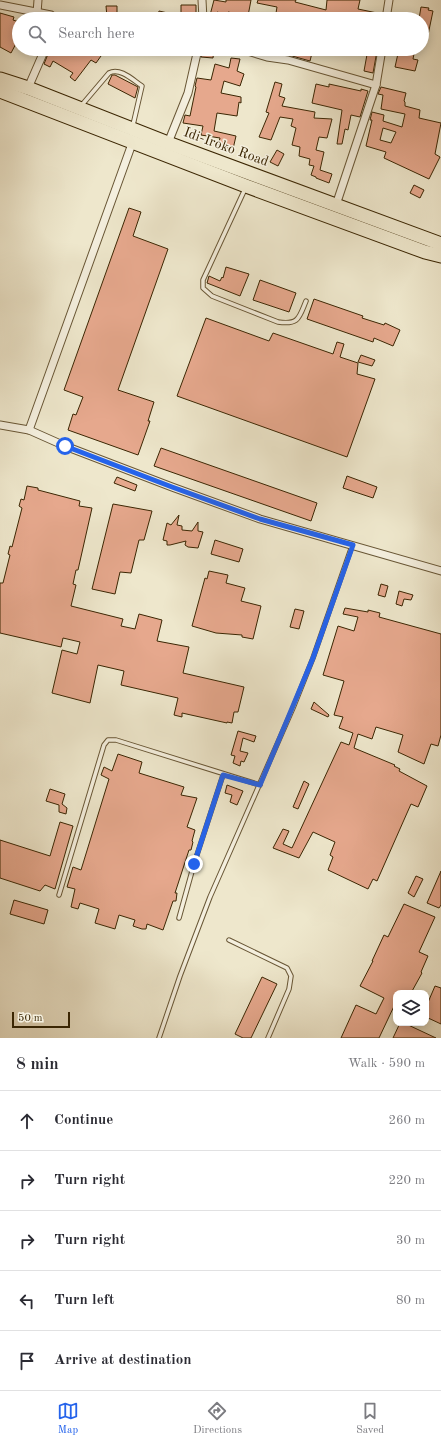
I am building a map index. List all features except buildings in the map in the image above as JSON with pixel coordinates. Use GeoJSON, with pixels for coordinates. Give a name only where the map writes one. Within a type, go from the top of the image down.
{"type":"FeatureCollection","features":[{"type":"Feature","properties":{"kind":"highway","name":"Idi-Iroko Road"},"geometry":{"type":"LineString","coordinates":[[0,78],[168,143],[441,244]]}},
{"type":"Feature","properties":{"kind":"highway"},"geometry":{"type":"LineString","coordinates":[[0,92],[246,186],[425,252],[441,256]]}},
{"type":"Feature","properties":{"kind":"street"},"geometry":{"type":"LineString","coordinates":[[37,12],[38,0]]}},
{"type":"Feature","properties":{"kind":"street"},"geometry":{"type":"LineString","coordinates":[[202,0],[203,12]]}},
{"type":"Feature","properties":{"kind":"street"},"geometry":{"type":"LineString","coordinates":[[387,12],[389,0]]}},
{"type":"Feature","properties":{"kind":"street"},"geometry":{"type":"LineString","coordinates":[[0,5],[32,12]]}},
{"type":"Feature","properties":{"kind":"street"},"geometry":{"type":"LineString","coordinates":[[28,88],[42,56]]}},
{"type":"Feature","properties":{"kind":"street"},"geometry":{"type":"LineString","coordinates":[[168,143],[188,93],[196,56]]}},
{"type":"Feature","properties":{"kind":"street"},"geometry":{"type":"LineString","coordinates":[[264,56],[288,60],[376,85]]}},
{"type":"Feature","properties":{"kind":"street"},"geometry":{"type":"LineString","coordinates":[[336,205],[376,85],[381,56]]}},
{"type":"Feature","properties":{"kind":"street"},"geometry":{"type":"LineString","coordinates":[[29,430],[132,143],[135,130]]}},
{"type":"Feature","properties":{"kind":"street"},"geometry":{"type":"LineString","coordinates":[[0,426],[29,430],[65,446],[260,519],[441,571]]}},
{"type":"Feature","properties":{"kind":"lane"},"geometry":{"type":"LineString","coordinates":[[78,108],[109,74],[114,71],[119,72],[142,86],[135,130]]}},
{"type":"Feature","properties":{"kind":"lane"},"geometry":{"type":"LineString","coordinates":[[246,186],[203,280],[203,288],[212,296],[278,322],[289,324],[298,319],[306,301]]}},
{"type":"Feature","properties":{"kind":"lane"},"geometry":{"type":"LineString","coordinates":[[159,1038],[180,976],[210,897],[260,785],[313,658],[353,545]]}},
{"type":"Feature","properties":{"kind":"lane"},"geometry":{"type":"LineString","coordinates":[[59,895],[104,745],[108,740],[116,740],[223,775],[260,785]]}},
{"type":"Feature","properties":{"kind":"lane"},"geometry":{"type":"LineString","coordinates":[[178,918],[223,775]]}},
{"type":"Feature","properties":{"kind":"lane"},"geometry":{"type":"LineString","coordinates":[[229,940],[286,968],[291,976],[289,989],[268,1038]]}},
{"type":"Feature","properties":{"kind":"route"},"geometry":{"type":"LineString","coordinates":[[65,446],[260,519],[353,545],[313,658],[260,785],[223,775],[194,864]]}}]}
